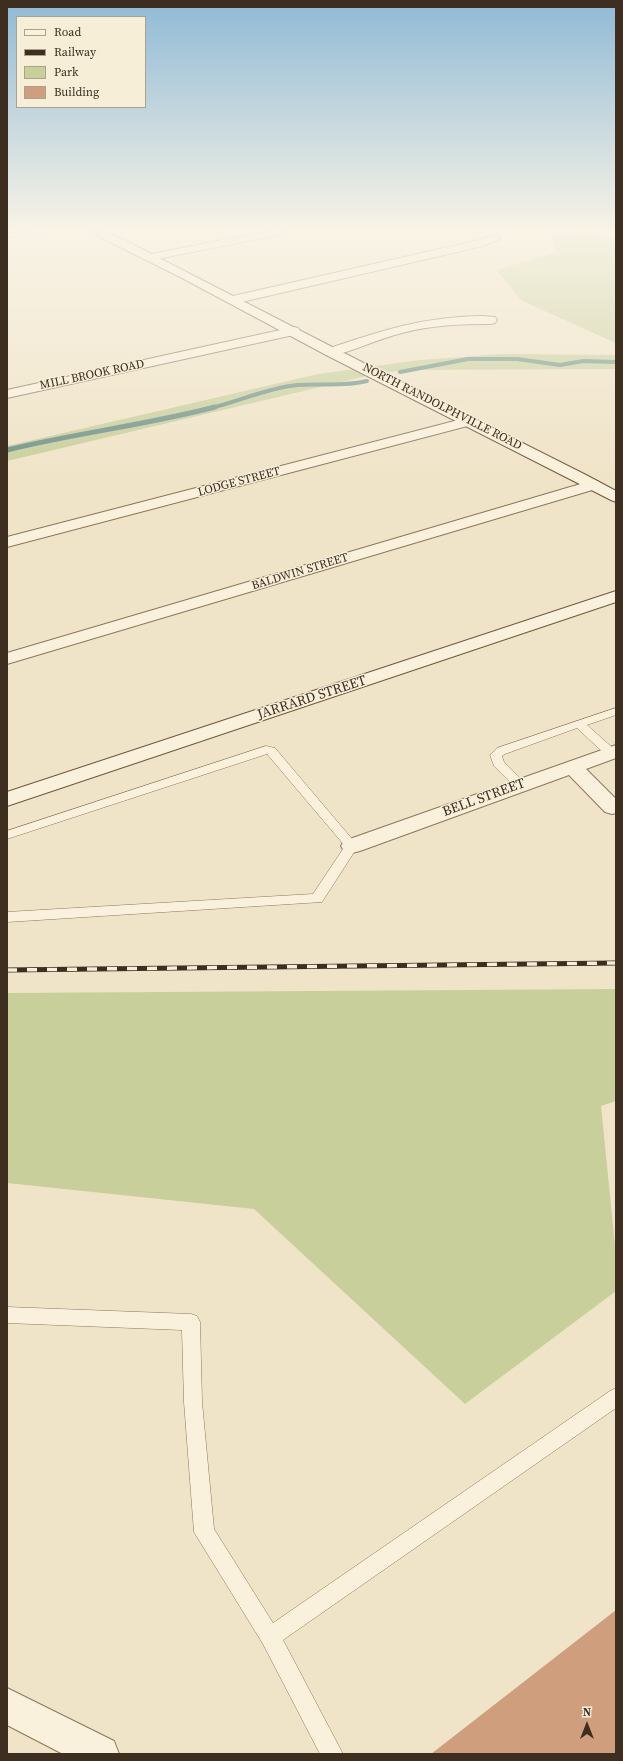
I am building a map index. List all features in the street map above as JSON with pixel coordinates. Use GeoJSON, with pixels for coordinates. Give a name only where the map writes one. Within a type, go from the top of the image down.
{"type":"FeatureCollection","features":[{"type":"Feature","properties":{"kind":"street","name":"NORTH RANDOLPHVILLE ROAD"},"geometry":{"type":"LineString","coordinates":[[259,313],[616,497]]}},
{"type":"Feature","properties":{"kind":"street"},"geometry":{"type":"LineString","coordinates":[[332,352],[419,325],[455,320],[491,320]]}},
{"type":"Feature","properties":{"kind":"street","name":"MILL BROOK ROAD"},"geometry":{"type":"LineString","coordinates":[[7,394],[294,331]]}},
{"type":"Feature","properties":{"kind":"street","name":"LODGE STREET"},"geometry":{"type":"LineString","coordinates":[[7,542],[470,421]]}},
{"type":"Feature","properties":{"kind":"street","name":"BALDWIN STREET"},"geometry":{"type":"LineString","coordinates":[[7,659],[594,485]]}},
{"type":"Feature","properties":{"kind":"street","name":"JARRARD STREET"},"geometry":{"type":"LineString","coordinates":[[7,799],[616,596]]}},
{"type":"Feature","properties":{"kind":"street","name":"BELL STREET"},"geometry":{"type":"LineString","coordinates":[[352,846],[614,752]]}},
{"type":"Feature","properties":{"kind":"street"},"geometry":{"type":"LineString","coordinates":[[574,767],[612,807]]}},
{"type":"Feature","properties":{"kind":"street"},"geometry":{"type":"LineString","coordinates":[[7,1706],[101,1754]]}},
{"type":"Feature","properties":{"kind":"lane"},"geometry":{"type":"LineString","coordinates":[[520,785],[498,763],[496,755],[501,751],[616,711]]}},
{"type":"Feature","properties":{"kind":"lane"},"geometry":{"type":"LineString","coordinates":[[579,724],[614,752]]}},
{"type":"Feature","properties":{"kind":"lane"},"geometry":{"type":"LineString","coordinates":[[7,835],[266,750],[271,751],[352,846],[317,899],[7,917]]}},
{"type":"Feature","properties":{"kind":"lane"},"geometry":{"type":"LineString","coordinates":[[7,1315],[191,1322],[193,1402],[204,1532],[270,1637],[332,1754]]}},
{"type":"Feature","properties":{"kind":"lane"},"geometry":{"type":"LineString","coordinates":[[270,1637],[616,1396]]}},
{"type":"Feature","properties":{"kind":"green space"},"geometry":{"type":"Polygon","coordinates":[[[549,313],[616,313],[616,343],[549,313]]]}},
{"type":"Feature","properties":{"kind":"green space"},"geometry":{"type":"Polygon","coordinates":[[[504,354],[616,355],[616,369],[404,370],[367,376],[7,461],[7,446],[318,374],[419,360],[504,354]]]}},
{"type":"Feature","properties":{"kind":"green space"},"geometry":{"type":"Polygon","coordinates":[[[616,989],[616,1101],[601,1106],[616,1255],[616,1291],[465,1404],[254,1209],[7,1183],[7,993],[616,989]]]}},
{"type":"Feature","properties":{"kind":"building"},"geometry":{"type":"Polygon","coordinates":[[[616,1610],[616,1754],[431,1754],[616,1610]]]}},
{"type":"Feature","properties":{"kind":"waterway"},"geometry":{"type":"LineString","coordinates":[[400,372],[468,359],[517,359],[560,365],[583,361],[616,362]]}},
{"type":"Feature","properties":{"kind":"waterway"},"geometry":{"type":"LineString","coordinates":[[213,408],[264,392],[297,385],[350,384],[367,381]]}},
{"type":"Feature","properties":{"kind":"waterway"},"geometry":{"type":"LineString","coordinates":[[7,450],[213,408]]}},
{"type":"Feature","properties":{"kind":"railway"},"geometry":{"type":"LineString","coordinates":[[7,970],[616,963]]}}]}
